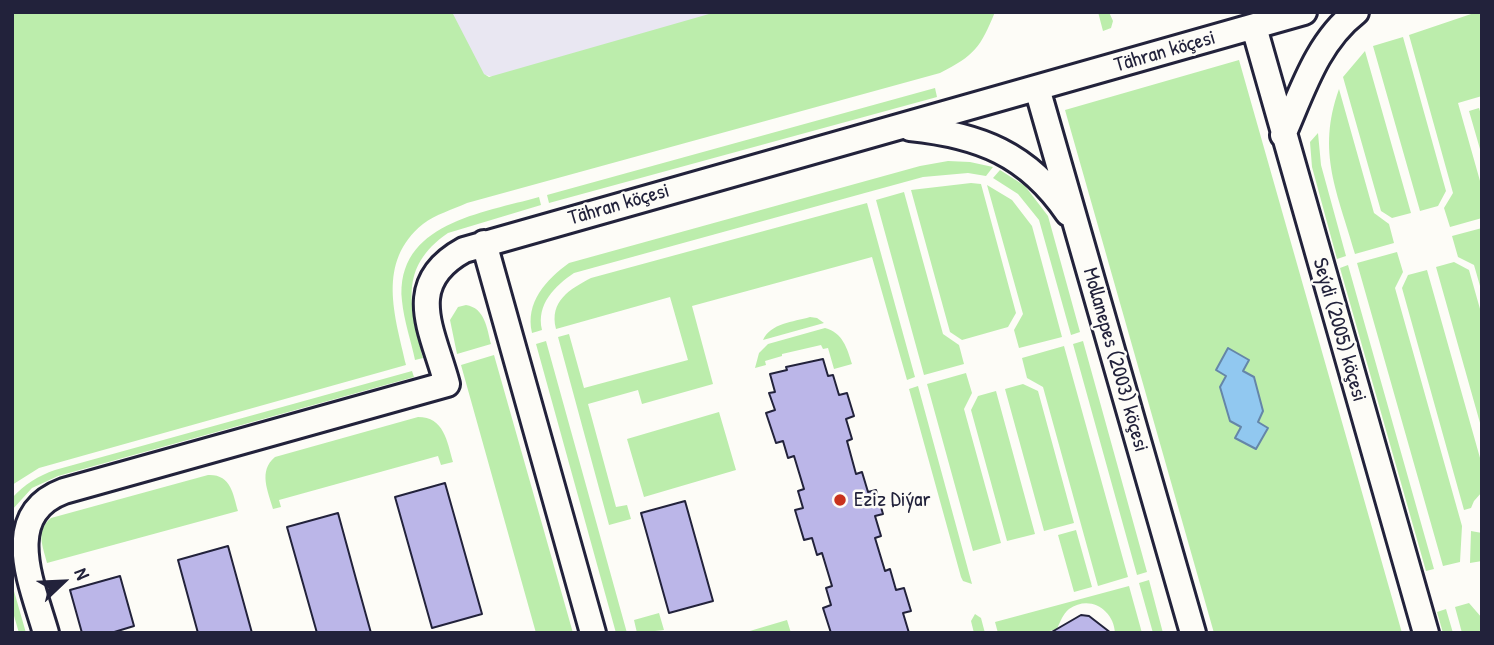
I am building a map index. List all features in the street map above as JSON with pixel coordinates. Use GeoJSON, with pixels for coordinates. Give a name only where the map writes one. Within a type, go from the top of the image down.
{"type":"FeatureCollection","features":[{"type":"Feature","properties":{"kind":"street","name":"Tähran köçesi"},"geometry":{"type":"LineString","coordinates":[[46,633],[26,564],[24,545],[26,528],[36,507],[64,491],[447,384],[427,313],[426,296],[435,272],[453,256],[484,243],[1304,12]]}},
{"type":"Feature","properties":{"kind":"street"},"geometry":{"type":"LineString","coordinates":[[1283,135],[1309,73],[1322,50],[1356,12]]}},
{"type":"Feature","properties":{"kind":"street","name":"Seýdi (2005) köçesi"},"geometry":{"type":"LineString","coordinates":[[1254,27],[1426,633]]}},
{"type":"Feature","properties":{"kind":"street","name":"Mollanepes (2003) köçesi"},"geometry":{"type":"LineString","coordinates":[[1037,88],[1193,633]]}},
{"type":"Feature","properties":{"kind":"street"},"geometry":{"type":"LineString","coordinates":[[899,127],[937,131],[997,147],[1033,171],[1057,197],[1077,226]]}},
{"type":"Feature","properties":{"kind":"street"},"geometry":{"type":"LineString","coordinates":[[484,243],[593,633]]}},
{"type":"Feature","properties":{"kind":"shaded area"},"geometry":{"type":"Polygon","coordinates":[[[298,12],[749,12],[511,81],[305,33],[298,12]]]}},
{"type":"Feature","properties":{"kind":"green space"},"geometry":{"type":"Polygon","coordinates":[[[12,12],[452,12],[484,74],[489,77],[716,12],[995,12],[975,49],[940,73],[467,203],[428,221],[408,239],[394,272],[394,309],[406,365],[39,468],[12,485],[12,12]]]}},
{"type":"Feature","properties":{"kind":"green space"},"geometry":{"type":"Polygon","coordinates":[[[1098,12],[1109,12],[1113,21],[1111,28],[1103,31],[1098,12]]]}},
{"type":"Feature","properties":{"kind":"green space"},"geometry":{"type":"Polygon","coordinates":[[[1482,12],[1482,96],[1458,103],[1482,188],[1482,218],[1450,227],[1444,208],[1453,193],[1409,35],[1482,12]]]}},
{"type":"Feature","properties":{"kind":"green space"},"geometry":{"type":"Polygon","coordinates":[[[1403,37],[1446,191],[1438,206],[1420,211],[1373,46],[1403,37]]]}},
{"type":"Feature","properties":{"kind":"green space"},"geometry":{"type":"Polygon","coordinates":[[[1365,51],[1411,213],[1392,218],[1381,211],[1343,77],[1365,51]]]}},
{"type":"Feature","properties":{"kind":"green space"},"geometry":{"type":"Polygon","coordinates":[[[1239,60],[1402,633],[1214,633],[1065,110],[1239,60]]]}},
{"type":"Feature","properties":{"kind":"green space"},"geometry":{"type":"Polygon","coordinates":[[[935,88],[937,97],[549,203],[547,195],[935,88]]]}},
{"type":"Feature","properties":{"kind":"green space"},"geometry":{"type":"Polygon","coordinates":[[[1339,89],[1374,213],[1389,224],[1394,243],[1355,254],[1336,192],[1329,153],[1332,112],[1339,89]]]}},
{"type":"Feature","properties":{"kind":"green space"},"geometry":{"type":"Polygon","coordinates":[[[1479,108],[1482,118],[1482,156],[1469,111],[1479,108]]]}},
{"type":"Feature","properties":{"kind":"green space"},"geometry":{"type":"Polygon","coordinates":[[[1318,133],[1321,165],[1346,256],[1337,259],[1312,167],[1310,142],[1318,133]]]}},
{"type":"Feature","properties":{"kind":"green space"},"geometry":{"type":"Polygon","coordinates":[[[948,161],[993,167],[986,176],[968,173],[923,177],[574,273],[560,284],[544,304],[542,330],[532,333],[532,311],[539,293],[545,284],[569,263],[920,166],[948,161]]]}},
{"type":"Feature","properties":{"kind":"green space"},"geometry":{"type":"Polygon","coordinates":[[[1000,170],[1025,186],[1048,216],[1080,332],[1071,335],[1039,220],[1018,194],[993,178],[1000,170]]]}},
{"type":"Feature","properties":{"kind":"green space"},"geometry":{"type":"Polygon","coordinates":[[[981,184],[1016,313],[1008,327],[962,340],[950,332],[911,190],[981,184]]]}},
{"type":"Feature","properties":{"kind":"green space"},"geometry":{"type":"Polygon","coordinates":[[[987,185],[1012,200],[1032,226],[1062,337],[1019,348],[1014,330],[1023,314],[987,185]]]}},
{"type":"Feature","properties":{"kind":"green space"},"geometry":{"type":"Polygon","coordinates":[[[904,192],[943,334],[959,345],[964,364],[924,375],[876,200],[904,192]]]}},
{"type":"Feature","properties":{"kind":"green space"},"geometry":{"type":"Polygon","coordinates":[[[539,197],[541,205],[448,233],[432,246],[421,260],[415,274],[412,305],[423,358],[415,360],[402,301],[404,275],[413,254],[428,238],[469,216],[539,197]]]}},
{"type":"Feature","properties":{"kind":"green space"},"geometry":{"type":"Polygon","coordinates":[[[867,203],[915,377],[907,380],[872,257],[692,306],[713,384],[642,404],[638,390],[588,404],[616,507],[627,505],[631,519],[609,525],[558,337],[569,334],[584,388],[688,360],[670,297],[556,329],[558,303],[569,292],[591,278],[867,203]]]}},
{"type":"Feature","properties":{"kind":"green space"},"geometry":{"type":"Polygon","coordinates":[[[1482,228],[1482,293],[1474,265],[1458,257],[1452,236],[1482,228]]]}},
{"type":"Feature","properties":{"kind":"green space"},"geometry":{"type":"Polygon","coordinates":[[[1397,252],[1403,272],[1395,288],[1462,526],[1460,562],[1443,566],[1357,263],[1397,252]]]}},
{"type":"Feature","properties":{"kind":"green space"},"geometry":{"type":"Polygon","coordinates":[[[1454,262],[1469,270],[1482,316],[1482,430],[1436,267],[1454,262]]]}},
{"type":"Feature","properties":{"kind":"green space"},"geometry":{"type":"Polygon","coordinates":[[[1348,265],[1434,569],[1426,571],[1340,268],[1348,265]]]}},
{"type":"Feature","properties":{"kind":"green space"},"geometry":{"type":"Polygon","coordinates":[[[1427,270],[1482,465],[1482,492],[1471,508],[1464,510],[1402,288],[1408,275],[1427,270]]]}},
{"type":"Feature","properties":{"kind":"green space"},"geometry":{"type":"Polygon","coordinates":[[[466,305],[481,314],[491,344],[457,354],[450,320],[458,307],[466,305]]]}},
{"type":"Feature","properties":{"kind":"green space"},"geometry":{"type":"Polygon","coordinates":[[[810,317],[824,323],[763,340],[777,327],[810,317]]]}},
{"type":"Feature","properties":{"kind":"green space"},"geometry":{"type":"Polygon","coordinates":[[[825,328],[840,337],[852,364],[834,369],[828,348],[823,349],[821,345],[782,354],[765,361],[766,365],[755,368],[759,353],[768,344],[825,328]]]}},
{"type":"Feature","properties":{"kind":"green space"},"geometry":{"type":"Polygon","coordinates":[[[546,341],[627,633],[616,633],[536,344],[546,341]]]}},
{"type":"Feature","properties":{"kind":"green space"},"geometry":{"type":"Polygon","coordinates":[[[1083,341],[1147,572],[1137,575],[1073,344],[1083,341]]]}},
{"type":"Feature","properties":{"kind":"green space"},"geometry":{"type":"Polygon","coordinates":[[[1064,346],[1128,577],[1098,586],[1043,387],[1027,378],[1022,358],[1064,346]]]}},
{"type":"Feature","properties":{"kind":"green space"},"geometry":{"type":"Polygon","coordinates":[[[494,355],[573,633],[536,633],[461,365],[494,355]]]}},
{"type":"Feature","properties":{"kind":"green space"},"geometry":{"type":"Polygon","coordinates":[[[412,371],[414,377],[58,476],[32,488],[12,510],[12,498],[17,493],[32,481],[55,470],[412,371]]]}},
{"type":"Feature","properties":{"kind":"green space"},"geometry":{"type":"Polygon","coordinates":[[[966,373],[972,393],[964,409],[1001,543],[973,551],[927,384],[966,373]]]}},
{"type":"Feature","properties":{"kind":"green space"},"geometry":{"type":"Polygon","coordinates":[[[1023,384],[1038,391],[1074,523],[1044,531],[1005,389],[1023,384]]]}},
{"type":"Feature","properties":{"kind":"green space"},"geometry":{"type":"Polygon","coordinates":[[[918,386],[972,584],[963,581],[961,577],[909,389],[918,386]]]}},
{"type":"Feature","properties":{"kind":"green space"},"geometry":{"type":"Polygon","coordinates":[[[996,391],[1035,534],[1007,541],[971,410],[978,396],[996,391]]]}},
{"type":"Feature","properties":{"kind":"green space"},"geometry":{"type":"Polygon","coordinates":[[[719,412],[736,470],[644,497],[627,439],[719,412]]]}},
{"type":"Feature","properties":{"kind":"green space"},"geometry":{"type":"Polygon","coordinates":[[[418,417],[434,421],[439,426],[453,462],[441,465],[438,456],[279,500],[281,507],[273,509],[266,475],[267,468],[275,457],[418,417]]]}},
{"type":"Feature","properties":{"kind":"green space"},"geometry":{"type":"Polygon","coordinates":[[[208,475],[226,481],[238,511],[47,563],[42,533],[51,518],[208,475]]]}},
{"type":"Feature","properties":{"kind":"green space"},"geometry":{"type":"Polygon","coordinates":[[[1076,530],[1092,587],[1074,592],[1058,535],[1076,530]]]}},
{"type":"Feature","properties":{"kind":"green space"},"geometry":{"type":"Polygon","coordinates":[[[1471,531],[1482,533],[1482,561],[1470,563],[1471,531]]]}},
{"type":"Feature","properties":{"kind":"green space"},"geometry":{"type":"Polygon","coordinates":[[[1149,580],[1163,633],[1153,633],[1139,583],[1149,580]]]}},
{"type":"Feature","properties":{"kind":"green space"},"geometry":{"type":"Polygon","coordinates":[[[12,584],[26,633],[19,633],[12,609],[12,584]]]}},
{"type":"Feature","properties":{"kind":"green space"},"geometry":{"type":"Polygon","coordinates":[[[1129,586],[1142,633],[1115,633],[1114,625],[1106,611],[1085,603],[1069,609],[1057,629],[1042,633],[998,633],[995,622],[1129,586]]]}},
{"type":"Feature","properties":{"kind":"green space"},"geometry":{"type":"Polygon","coordinates":[[[1469,603],[1482,618],[1482,633],[1462,633],[1455,607],[1469,603]]]}},
{"type":"Feature","properties":{"kind":"green space"},"geometry":{"type":"Polygon","coordinates":[[[1446,609],[1453,633],[1443,633],[1437,612],[1446,609]]]}},
{"type":"Feature","properties":{"kind":"green space"},"geometry":{"type":"Polygon","coordinates":[[[659,613],[664,630],[637,633],[634,620],[659,613]]]}},
{"type":"Feature","properties":{"kind":"green space"},"geometry":{"type":"Polygon","coordinates":[[[975,614],[981,618],[985,633],[974,633],[971,621],[975,614]]]}},
{"type":"Feature","properties":{"kind":"green space"},"geometry":{"type":"Polygon","coordinates":[[[787,620],[791,633],[743,633],[787,620]]]}},
{"type":"Feature","properties":{"kind":"water"},"geometry":{"type":"Polygon","coordinates":[[[1228,348],[1249,360],[1243,371],[1254,377],[1263,411],[1258,422],[1268,428],[1256,449],[1235,438],[1241,427],[1230,421],[1220,387],[1226,376],[1216,370],[1228,348]]]}},
{"type":"Feature","properties":{"kind":"building","name":"Eziz Diýar"},"geometry":{"type":"Polygon","coordinates":[[[823,359],[828,376],[833,375],[839,395],[847,393],[854,416],[846,419],[852,439],[847,441],[856,474],[862,472],[868,492],[876,490],[883,514],[875,516],[881,536],[875,538],[885,571],[890,569],[896,590],[904,588],[911,611],[903,613],[909,633],[831,633],[823,608],[831,605],[826,588],[832,586],[822,553],[817,555],[812,538],[804,540],[795,510],[803,508],[798,491],[804,489],[794,456],[788,458],[783,441],[776,443],[766,413],[775,410],[769,393],[775,392],[770,374],[787,370],[786,367],[823,359]]]}},
{"type":"Feature","properties":{"kind":"building"},"geometry":{"type":"Polygon","coordinates":[[[445,483],[482,614],[432,628],[395,497],[445,483]]]}},
{"type":"Feature","properties":{"kind":"building"},"geometry":{"type":"Polygon","coordinates":[[[685,501],[713,601],[669,613],[641,513],[685,501]]]}},
{"type":"Feature","properties":{"kind":"building"},"geometry":{"type":"Polygon","coordinates":[[[338,513],[371,633],[317,633],[287,527],[338,513]]]}},
{"type":"Feature","properties":{"kind":"building"},"geometry":{"type":"Polygon","coordinates":[[[228,546],[252,633],[198,633],[178,560],[228,546]]]}},
{"type":"Feature","properties":{"kind":"building"},"geometry":{"type":"Polygon","coordinates":[[[120,576],[134,626],[111,633],[82,633],[70,590],[120,576]]]}},
{"type":"Feature","properties":{"kind":"building"},"geometry":{"type":"Polygon","coordinates":[[[1081,615],[1089,616],[1111,633],[1050,633],[1081,615]]]}},
{"type":"Feature","properties":{"kind":"place","name":"Eziz Diýar"},"geometry":{"type":"Point","coordinates":[840,500]}}]}
